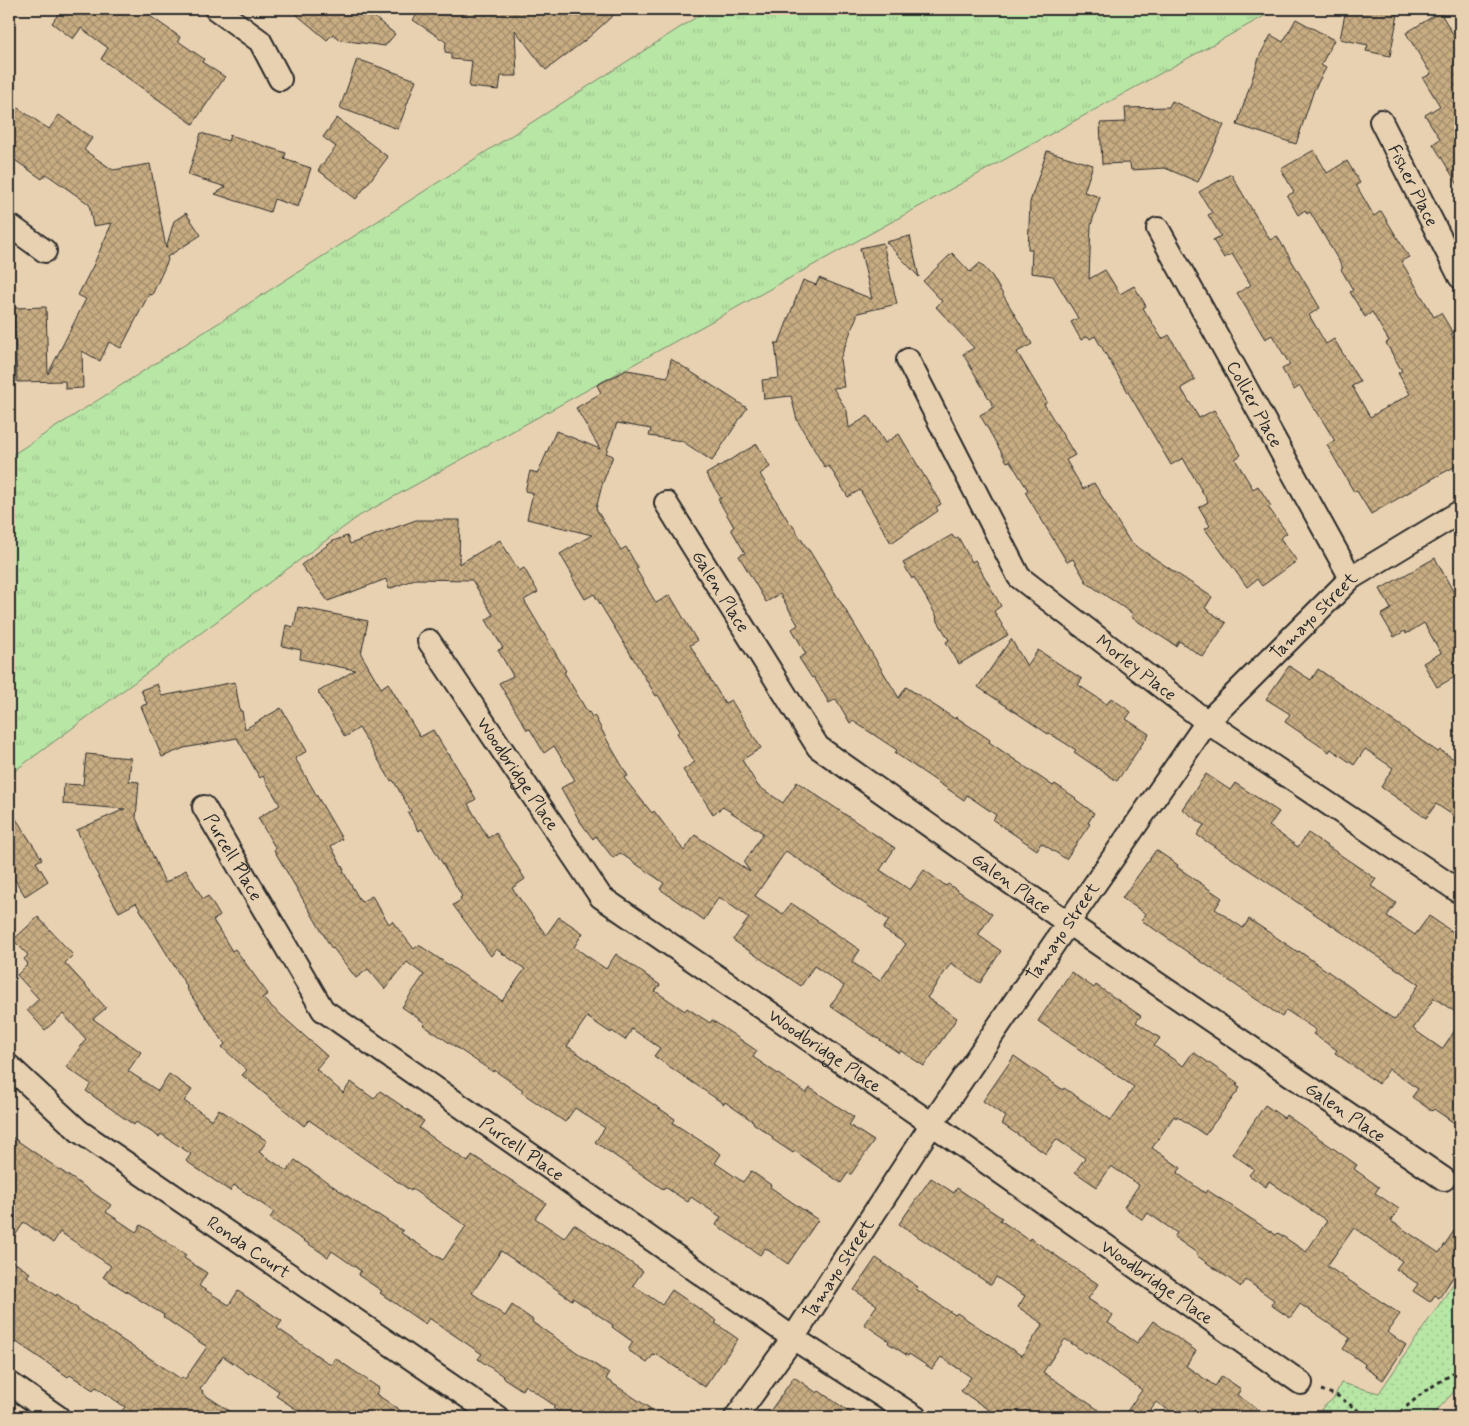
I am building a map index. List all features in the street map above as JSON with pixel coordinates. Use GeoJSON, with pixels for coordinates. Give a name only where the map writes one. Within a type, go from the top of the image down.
{"type":"FeatureCollection","features":[{"type":"Feature","properties":{"kind":"street"},"geometry":{"type":"LineString","coordinates":[[216,9],[260,41],[280,79]]}},
{"type":"Feature","properties":{"kind":"street","name":"Fisher Place"},"geometry":{"type":"LineString","coordinates":[[1381,121],[1460,276]]}},
{"type":"Feature","properties":{"kind":"street"},"geometry":{"type":"LineString","coordinates":[[9,225],[45,252]]}},
{"type":"Feature","properties":{"kind":"street","name":"Collier Place"},"geometry":{"type":"LineString","coordinates":[[1158,229],[1351,578]]}},
{"type":"Feature","properties":{"kind":"street","name":"Morley Place"},"geometry":{"type":"LineString","coordinates":[[908,360],[1019,577],[1207,722],[1460,892]]}},
{"type":"Feature","properties":{"kind":"street","name":"Galen Place"},"geometry":{"type":"LineString","coordinates":[[666,503],[818,747],[1068,922],[1444,1179]]}},
{"type":"Feature","properties":{"kind":"street","name":"Tamayo Street"},"geometry":{"type":"LineString","coordinates":[[736,1417],[793,1338],[932,1124],[1068,922],[1207,722],[1351,578],[1459,515]]}},
{"type":"Feature","properties":{"kind":"street","name":"Woodbridge Place"},"geometry":{"type":"LineString","coordinates":[[429,641],[601,897],[932,1124],[1301,1383]]}},
{"type":"Feature","properties":{"kind":"street","name":"Purcell Place"},"geometry":{"type":"LineString","coordinates":[[204,807],[324,1010],[793,1338],[915,1417]]}},
{"type":"Feature","properties":{"kind":"street","name":"Ronda Court"},"geometry":{"type":"LineString","coordinates":[[9,1066],[79,1131],[497,1417]]}},
{"type":"Feature","properties":{"kind":"street"},"geometry":{"type":"LineString","coordinates":[[9,1383],[58,1417]]}},
{"type":"Feature","properties":{"kind":"path"},"geometry":{"type":"LineString","coordinates":[[1394,1417],[1425,1392],[1460,1368]]}},
{"type":"Feature","properties":{"kind":"path"},"geometry":{"type":"LineString","coordinates":[[1301,1383],[1338,1396],[1367,1417]]}},
{"type":"Feature","properties":{"kind":"green space"},"geometry":{"type":"Polygon","coordinates":[[[709,9],[1277,9],[359,516],[9,775],[9,457],[709,9]]]}},
{"type":"Feature","properties":{"kind":"green space"},"geometry":{"type":"Polygon","coordinates":[[[1460,1274],[1460,1385],[1431,1417],[1327,1417],[1321,1409],[1334,1398],[1341,1383],[1379,1393],[1460,1274]]]}},
{"type":"Feature","properties":{"kind":"building"},"geometry":{"type":"Polygon","coordinates":[[[54,9],[140,9],[180,37],[178,41],[204,59],[202,62],[225,77],[193,124],[101,59],[108,48],[81,28],[73,39],[52,23],[59,13],[54,9]]]}},
{"type":"Feature","properties":{"kind":"building"},"geometry":{"type":"Polygon","coordinates":[[[290,9],[364,9],[395,34],[385,46],[340,40],[333,34],[327,40],[290,9]]]}},
{"type":"Feature","properties":{"kind":"building"},"geometry":{"type":"Polygon","coordinates":[[[421,9],[620,9],[588,38],[546,70],[515,30],[517,76],[501,76],[499,90],[469,87],[472,61],[451,59],[451,53],[445,52],[446,42],[413,20],[421,9]]]}},
{"type":"Feature","properties":{"kind":"building"},"geometry":{"type":"Polygon","coordinates":[[[1346,9],[1399,9],[1390,56],[1366,51],[1368,45],[1340,39],[1346,9]]]}},
{"type":"Feature","properties":{"kind":"building"},"geometry":{"type":"Polygon","coordinates":[[[1440,12],[1460,46],[1460,188],[1433,144],[1440,139],[1425,115],[1440,106],[1423,78],[1431,74],[1406,33],[1440,12]]]}},
{"type":"Feature","properties":{"kind":"building"},"geometry":{"type":"Polygon","coordinates":[[[1296,19],[1334,40],[1321,65],[1326,68],[1314,90],[1296,144],[1237,125],[1260,55],[1271,35],[1283,42],[1296,19]]]}},
{"type":"Feature","properties":{"kind":"building"},"geometry":{"type":"Polygon","coordinates":[[[357,59],[416,80],[398,129],[340,108],[357,59]]]}},
{"type":"Feature","properties":{"kind":"building"},"geometry":{"type":"Polygon","coordinates":[[[1172,101],[1224,125],[1198,182],[1165,168],[1131,170],[1130,163],[1102,164],[1100,123],[1126,122],[1125,108],[1169,107],[1172,101]]]}},
{"type":"Feature","properties":{"kind":"building"},"geometry":{"type":"Polygon","coordinates":[[[9,102],[49,129],[59,115],[92,138],[84,150],[113,170],[150,164],[166,248],[174,221],[186,213],[201,235],[167,257],[168,260],[152,295],[149,294],[121,348],[109,342],[100,361],[82,351],[83,388],[65,389],[65,381],[17,382],[14,308],[46,307],[48,374],[86,299],[78,295],[112,223],[93,226],[89,204],[46,174],[42,179],[9,156],[9,102]]]}},
{"type":"Feature","properties":{"kind":"building"},"geometry":{"type":"Polygon","coordinates":[[[337,118],[388,157],[356,199],[318,170],[336,147],[323,137],[337,118]]]}},
{"type":"Feature","properties":{"kind":"building"},"geometry":{"type":"Polygon","coordinates":[[[201,133],[228,141],[230,135],[252,142],[286,153],[284,159],[311,168],[298,207],[274,199],[270,212],[215,194],[226,187],[188,175],[201,133]]]}},
{"type":"Feature","properties":{"kind":"building"},"geometry":{"type":"Polygon","coordinates":[[[1314,150],[1327,173],[1347,161],[1360,183],[1356,185],[1374,216],[1381,211],[1409,257],[1401,261],[1434,317],[1441,313],[1460,349],[1460,464],[1371,514],[1357,491],[1354,492],[1327,445],[1335,441],[1316,410],[1300,386],[1294,390],[1282,369],[1290,365],[1272,335],[1265,339],[1237,293],[1251,285],[1232,254],[1224,258],[1213,240],[1221,236],[1208,215],[1212,213],[1199,192],[1231,174],[1270,240],[1277,236],[1320,308],[1309,315],[1326,344],[1334,339],[1360,382],[1352,386],[1370,417],[1410,394],[1398,373],[1402,371],[1386,343],[1389,341],[1372,312],[1365,317],[1350,292],[1353,290],[1341,269],[1343,268],[1310,212],[1307,214],[1305,210],[1298,215],[1287,196],[1294,192],[1281,169],[1314,150]]]}},
{"type":"Feature","properties":{"kind":"building"},"geometry":{"type":"Polygon","coordinates":[[[1047,151],[1093,165],[1084,192],[1100,197],[1091,225],[1089,279],[1105,270],[1120,294],[1134,286],[1146,306],[1143,308],[1162,339],[1169,335],[1195,380],[1181,388],[1199,418],[1214,410],[1241,455],[1235,459],[1253,489],[1258,486],[1271,506],[1268,507],[1287,533],[1280,538],[1297,561],[1262,586],[1257,579],[1247,587],[1205,529],[1210,526],[1199,507],[1208,502],[1183,458],[1171,465],[1095,336],[1090,339],[1088,336],[1081,340],[1071,322],[1078,318],[1053,276],[1031,273],[1032,249],[1028,249],[1030,202],[1047,151]]]}},
{"type":"Feature","properties":{"kind":"building"},"geometry":{"type":"Polygon","coordinates":[[[910,236],[919,277],[886,242],[910,236]]]}},
{"type":"Feature","properties":{"kind":"building"},"geometry":{"type":"Polygon","coordinates":[[[883,243],[897,304],[858,313],[840,359],[844,387],[833,388],[847,411],[849,428],[868,416],[885,443],[899,434],[941,504],[936,507],[938,511],[891,543],[860,490],[848,497],[829,466],[825,468],[797,420],[791,396],[764,399],[762,380],[779,378],[775,343],[779,343],[803,280],[816,285],[819,278],[872,299],[860,248],[883,243]]]}},
{"type":"Feature","properties":{"kind":"building"},"geometry":{"type":"Polygon","coordinates":[[[952,253],[970,272],[980,263],[992,276],[1032,344],[1017,352],[1047,402],[1044,404],[1075,455],[1066,460],[1083,489],[1094,483],[1130,542],[1212,597],[1205,608],[1226,623],[1203,657],[1179,641],[1176,646],[1131,617],[1133,614],[1087,583],[1073,559],[1067,562],[1025,492],[1028,490],[1010,461],[1007,462],[980,415],[994,407],[963,354],[974,348],[936,307],[942,301],[923,281],[952,253]]]}},
{"type":"Feature","properties":{"kind":"building"},"geometry":{"type":"Polygon","coordinates":[[[671,359],[747,408],[712,461],[682,441],[649,436],[651,429],[617,423],[606,453],[613,456],[602,485],[596,509],[621,550],[626,547],[638,568],[636,569],[656,603],[670,595],[697,641],[690,645],[710,679],[725,703],[731,700],[761,748],[742,760],[758,786],[783,803],[797,782],[895,848],[880,870],[910,890],[924,870],[992,914],[978,935],[1001,951],[980,983],[951,963],[927,998],[957,1018],[924,1066],[901,1051],[899,1053],[830,1006],[844,986],[814,966],[801,986],[733,940],[749,918],[719,897],[704,920],[660,889],[664,883],[620,853],[613,858],[596,836],[593,839],[579,820],[561,788],[575,780],[554,746],[544,753],[530,729],[527,730],[499,683],[513,676],[498,650],[503,648],[486,620],[493,615],[472,580],[415,579],[389,589],[386,579],[328,601],[301,565],[333,541],[347,536],[350,544],[416,520],[460,520],[459,564],[500,540],[519,571],[524,568],[538,592],[524,600],[566,671],[564,672],[588,713],[592,717],[594,715],[628,776],[624,778],[652,813],[654,811],[684,851],[695,835],[750,872],[744,863],[763,833],[723,807],[713,814],[683,770],[695,762],[677,733],[680,731],[658,695],[656,696],[594,594],[585,599],[560,554],[592,535],[527,519],[533,493],[525,491],[530,471],[538,473],[556,431],[600,449],[576,408],[601,393],[597,385],[627,370],[668,377],[671,359]],[[786,851],[755,896],[783,914],[791,903],[860,950],[852,962],[880,981],[906,944],[883,929],[889,920],[786,851]]]}},
{"type":"Feature","properties":{"kind":"building"},"geometry":{"type":"Polygon","coordinates":[[[757,444],[770,467],[760,474],[790,524],[809,550],[899,698],[906,687],[955,719],[956,717],[1053,786],[1055,784],[1076,798],[1094,813],[1088,823],[1090,824],[1066,859],[1041,843],[1037,850],[993,820],[996,815],[967,795],[964,800],[895,753],[897,750],[853,721],[850,723],[836,699],[829,703],[814,677],[812,678],[799,658],[806,654],[792,629],[798,625],[780,594],[766,602],[739,556],[745,553],[731,529],[734,527],[718,499],[721,498],[706,474],[757,444]]]}},
{"type":"Feature","properties":{"kind":"building"},"geometry":{"type":"Polygon","coordinates":[[[952,535],[955,539],[958,537],[972,562],[975,560],[1001,606],[994,611],[1008,635],[959,664],[946,642],[949,640],[937,617],[914,577],[912,579],[903,563],[952,535]]]}},
{"type":"Feature","properties":{"kind":"building"},"geometry":{"type":"Polygon","coordinates":[[[1435,558],[1460,604],[1460,674],[1437,687],[1423,663],[1441,653],[1424,623],[1406,634],[1405,631],[1394,637],[1381,615],[1391,609],[1380,589],[1435,558]]]}},
{"type":"Feature","properties":{"kind":"building"},"geometry":{"type":"Polygon","coordinates":[[[298,607],[368,621],[361,654],[381,688],[388,683],[420,737],[433,730],[449,754],[476,799],[468,804],[488,838],[496,833],[525,879],[512,888],[546,935],[559,917],[583,933],[574,947],[606,969],[616,954],[660,985],[655,991],[685,1011],[687,1008],[710,1023],[712,1020],[757,1051],[753,1057],[806,1093],[810,1088],[854,1117],[849,1125],[874,1141],[851,1174],[848,1173],[841,1183],[795,1151],[793,1153],[772,1139],[773,1137],[754,1122],[725,1102],[724,1104],[654,1056],[660,1048],[632,1029],[625,1040],[587,1017],[567,1046],[675,1119],[673,1123],[721,1154],[715,1163],[743,1182],[751,1171],[771,1185],[770,1187],[818,1220],[788,1264],[765,1248],[760,1255],[716,1225],[721,1217],[691,1197],[688,1202],[665,1187],[663,1189],[595,1142],[605,1128],[575,1108],[565,1122],[521,1092],[523,1090],[494,1070],[493,1072],[423,1025],[425,1023],[402,1007],[424,975],[407,962],[385,989],[368,969],[356,978],[332,949],[274,850],[276,849],[258,818],[280,805],[263,776],[260,778],[237,738],[184,748],[162,757],[141,706],[147,704],[141,690],[157,684],[162,696],[235,682],[245,729],[281,708],[307,751],[295,758],[342,839],[331,846],[361,902],[372,896],[389,924],[392,921],[414,949],[419,945],[502,1001],[525,969],[496,949],[491,956],[453,905],[461,900],[462,896],[422,829],[419,831],[408,813],[411,811],[393,780],[391,781],[359,728],[345,737],[318,692],[355,670],[300,659],[301,650],[282,646],[286,625],[294,627],[298,607]]]}},
{"type":"Feature","properties":{"kind":"building"},"geometry":{"type":"Polygon","coordinates":[[[1011,639],[1027,666],[1038,650],[1082,679],[1078,685],[1107,704],[1111,698],[1131,712],[1126,719],[1149,734],[1117,781],[1074,752],[1076,750],[1048,734],[978,687],[1011,639]]]}},
{"type":"Feature","properties":{"kind":"building"},"geometry":{"type":"Polygon","coordinates":[[[1289,666],[1311,680],[1318,669],[1438,752],[1440,750],[1460,763],[1460,820],[1436,804],[1426,818],[1381,787],[1393,768],[1365,749],[1354,765],[1331,749],[1329,752],[1285,722],[1290,714],[1266,699],[1289,666]]]}},
{"type":"Feature","properties":{"kind":"building"},"geometry":{"type":"Polygon","coordinates":[[[86,754],[131,758],[129,781],[139,782],[136,818],[165,883],[186,870],[203,899],[208,896],[220,916],[213,920],[232,951],[235,949],[268,994],[262,998],[327,1056],[316,1069],[343,1093],[351,1082],[374,1099],[380,1091],[424,1121],[419,1128],[468,1162],[472,1155],[546,1203],[535,1218],[564,1238],[574,1224],[643,1271],[633,1285],[662,1305],[672,1290],[717,1321],[715,1323],[738,1339],[705,1387],[656,1354],[647,1363],[628,1350],[633,1342],[612,1327],[613,1325],[573,1298],[572,1300],[501,1251],[472,1293],[505,1316],[512,1305],[533,1320],[532,1322],[609,1374],[606,1379],[663,1417],[567,1417],[525,1385],[522,1390],[502,1377],[478,1359],[482,1354],[429,1318],[425,1324],[380,1293],[382,1291],[358,1275],[361,1271],[332,1251],[328,1257],[270,1218],[274,1212],[234,1185],[230,1191],[186,1161],[191,1154],[161,1134],[159,1137],[136,1122],[134,1125],[86,1091],[91,1084],[66,1067],[86,1039],[63,1014],[45,1030],[27,1010],[39,999],[17,975],[28,964],[24,959],[28,955],[13,940],[38,917],[73,955],[65,963],[106,1008],[93,1019],[141,1052],[128,1071],[158,1091],[169,1074],[192,1090],[184,1101],[212,1120],[219,1109],[267,1141],[259,1152],[287,1171],[295,1160],[375,1215],[377,1214],[403,1231],[401,1233],[443,1260],[466,1226],[412,1189],[411,1191],[309,1120],[304,1126],[242,1075],[247,1070],[222,1047],[225,1044],[186,988],[136,903],[119,912],[95,870],[77,830],[125,809],[63,804],[64,784],[83,785],[86,754]]]}},
{"type":"Feature","properties":{"kind":"building"},"geometry":{"type":"Polygon","coordinates":[[[1206,774],[1230,790],[1235,783],[1279,812],[1269,826],[1298,847],[1308,833],[1376,879],[1371,886],[1396,903],[1387,916],[1415,935],[1429,916],[1460,937],[1460,1015],[1434,998],[1413,1029],[1442,1049],[1460,1023],[1460,1127],[1412,1097],[1418,1089],[1389,1069],[1379,1084],[1335,1053],[1337,1050],[1313,1034],[1316,1030],[1286,1010],[1282,1017],[1141,920],[1146,914],[1122,898],[1156,850],[1222,898],[1215,909],[1243,928],[1249,919],[1299,951],[1395,1020],[1419,984],[1197,835],[1204,825],[1182,809],[1206,774]]]}},
{"type":"Feature","properties":{"kind":"building"},"geometry":{"type":"Polygon","coordinates":[[[9,808],[42,859],[36,862],[48,881],[25,896],[9,870],[9,808]]]}},
{"type":"Feature","properties":{"kind":"building"},"geometry":{"type":"Polygon","coordinates":[[[1071,972],[1094,988],[1096,985],[1141,1016],[1136,1022],[1160,1038],[1154,1046],[1183,1066],[1193,1052],[1238,1083],[1236,1085],[1240,1088],[1205,1135],[1177,1116],[1176,1118],[1174,1116],[1152,1148],[1181,1168],[1177,1173],[1205,1193],[1207,1190],[1276,1235],[1278,1233],[1306,1252],[1327,1221],[1269,1181],[1266,1187],[1249,1175],[1254,1169],[1232,1154],[1265,1105],[1284,1118],[1286,1115],[1357,1165],[1354,1169],[1379,1187],[1375,1193],[1399,1209],[1391,1221],[1439,1253],[1460,1222],[1460,1267],[1439,1298],[1435,1295],[1430,1302],[1413,1291],[1418,1284],[1396,1269],[1402,1261],[1354,1228],[1327,1266],[1400,1314],[1387,1332],[1406,1345],[1383,1380],[1364,1367],[1365,1364],[1343,1349],[1350,1338],[1300,1304],[1290,1318],[1271,1305],[1274,1300],[1246,1280],[1241,1287],[1196,1255],[1197,1253],[1174,1237],[1177,1233],[1148,1213],[1143,1220],[1124,1207],[1139,1185],[1111,1166],[1097,1187],[1075,1172],[1085,1158],[1056,1139],[1046,1154],[1002,1124],[1006,1117],[983,1101],[1014,1056],[1111,1120],[1134,1087],[1038,1021],[1071,972]]]}},
{"type":"Feature","properties":{"kind":"building"},"geometry":{"type":"Polygon","coordinates":[[[9,1135],[111,1205],[106,1212],[136,1232],[141,1225],[186,1255],[184,1258],[207,1273],[199,1286],[229,1305],[238,1291],[282,1321],[277,1328],[331,1365],[335,1358],[379,1388],[376,1394],[410,1417],[308,1417],[276,1396],[279,1391],[223,1356],[200,1389],[203,1391],[202,1393],[239,1417],[117,1417],[125,1407],[96,1387],[93,1390],[70,1375],[68,1377],[9,1337],[9,1259],[30,1273],[27,1276],[56,1296],[57,1294],[77,1310],[181,1379],[182,1377],[185,1379],[207,1347],[163,1317],[164,1315],[103,1277],[111,1266],[60,1232],[53,1243],[24,1222],[9,1245],[9,1135]]]}},
{"type":"Feature","properties":{"kind":"building"},"geometry":{"type":"Polygon","coordinates":[[[931,1178],[954,1193],[957,1188],[1002,1218],[1000,1220],[1029,1240],[1030,1238],[1098,1284],[1088,1299],[1113,1315],[1108,1323],[1137,1343],[1153,1321],[1196,1351],[1186,1366],[1215,1386],[1222,1376],[1241,1389],[1237,1395],[1269,1417],[1179,1417],[1156,1402],[1145,1417],[1123,1417],[1142,1390],[1065,1339],[1043,1372],[1109,1417],[999,1417],[961,1391],[971,1377],[941,1357],[932,1369],[888,1343],[889,1341],[864,1324],[877,1305],[854,1290],[876,1258],[918,1287],[916,1289],[955,1315],[957,1313],[1022,1356],[1043,1324],[1018,1307],[1025,1296],[996,1277],[991,1285],[899,1224],[931,1178]]]}},
{"type":"Feature","properties":{"kind":"building"},"geometry":{"type":"Polygon","coordinates":[[[794,1377],[817,1393],[819,1391],[857,1417],[766,1417],[794,1377]]]}}]}
